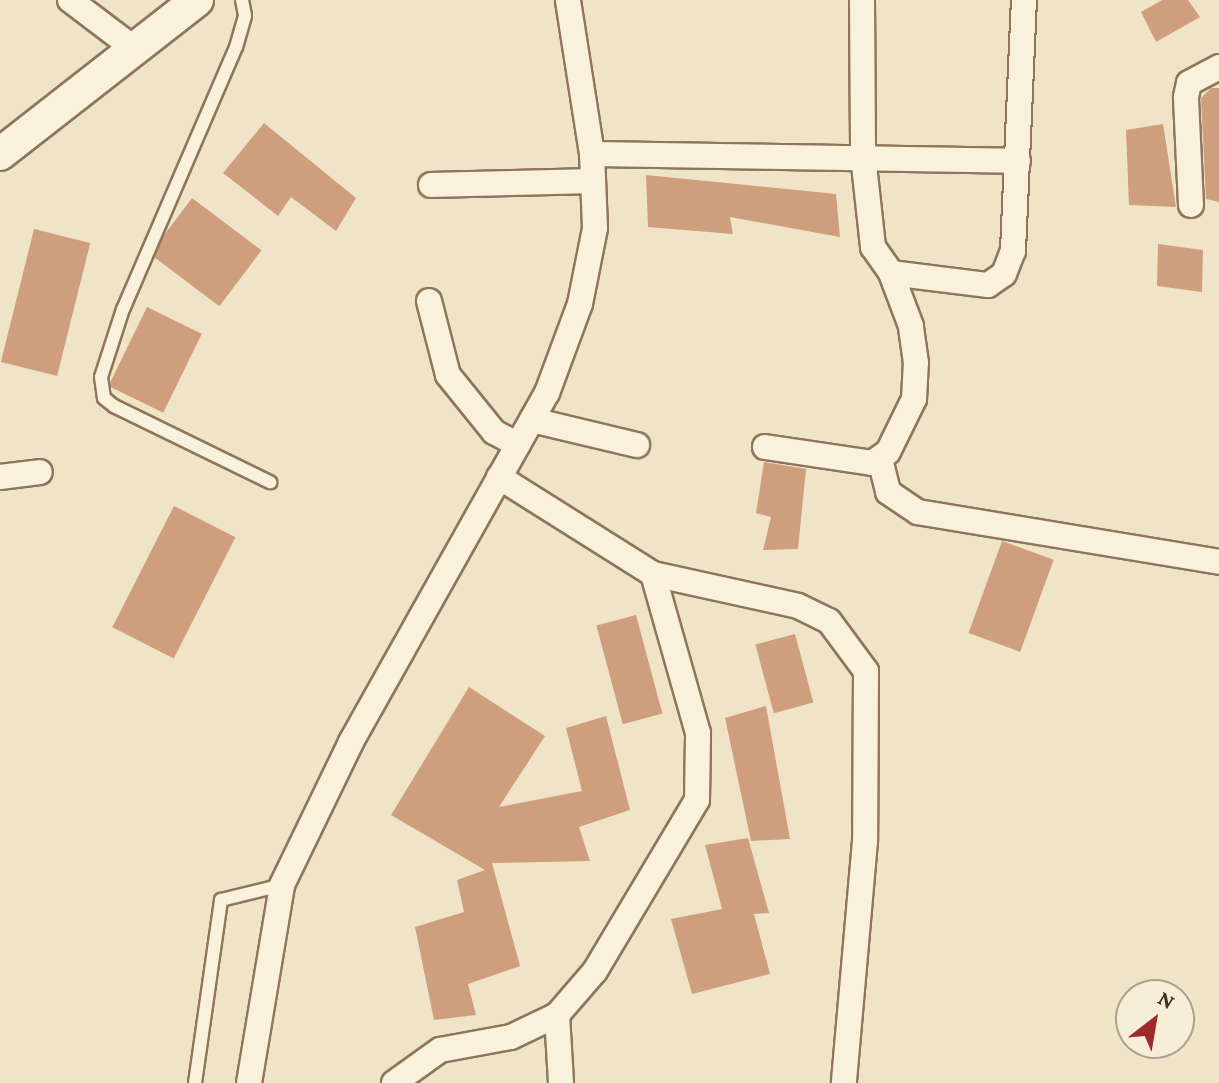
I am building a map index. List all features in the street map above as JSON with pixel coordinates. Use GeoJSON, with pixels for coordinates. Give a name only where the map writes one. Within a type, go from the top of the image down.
{"type":"FeatureCollection","features":[{"type":"Feature","properties":{"kind":"street"},"geometry":{"type":"LineString","coordinates":[[70,0],[136,50]]}},
{"type":"Feature","properties":{"kind":"street"},"geometry":{"type":"LineString","coordinates":[[0,154],[197,0]]}},
{"type":"Feature","properties":{"kind":"street"},"geometry":{"type":"LineString","coordinates":[[256,1083],[249,1083],[282,885],[351,742],[532,420],[591,264],[592,154],[568,0]]}},
{"type":"Feature","properties":{"kind":"street"},"geometry":{"type":"LineString","coordinates":[[765,447],[872,463],[880,459],[902,433],[914,399],[911,326],[891,273],[873,247],[863,156],[862,0]]}},
{"type":"Feature","properties":{"kind":"street"},"geometry":{"type":"LineString","coordinates":[[891,273],[988,285],[1004,274],[1013,251],[1024,0]]}},
{"type":"Feature","properties":{"kind":"street"},"geometry":{"type":"LineString","coordinates":[[1191,205],[1186,97],[1189,83],[1219,67]]}},
{"type":"Feature","properties":{"kind":"street"},"geometry":{"type":"LineString","coordinates":[[592,154],[863,156],[1018,161]]}},
{"type":"Feature","properties":{"kind":"street"},"geometry":{"type":"LineString","coordinates":[[431,185],[593,181]]}},
{"type":"Feature","properties":{"kind":"street"},"geometry":{"type":"LineString","coordinates":[[429,301],[448,375],[494,432],[518,445]]}},
{"type":"Feature","properties":{"kind":"street"},"geometry":{"type":"LineString","coordinates":[[532,420],[637,445]]}},
{"type":"Feature","properties":{"kind":"street"},"geometry":{"type":"LineString","coordinates":[[880,459],[888,492],[918,512],[1177,560],[1219,562]]}},
{"type":"Feature","properties":{"kind":"street"},"geometry":{"type":"LineString","coordinates":[[0,477],[40,472]]}},
{"type":"Feature","properties":{"kind":"street"},"geometry":{"type":"LineString","coordinates":[[499,477],[653,574],[798,606],[829,621],[866,671],[865,841],[844,1083]]}},
{"type":"Feature","properties":{"kind":"street"},"geometry":{"type":"LineString","coordinates":[[394,1083],[440,1050],[511,1037],[557,1015],[595,971],[697,800],[698,733],[653,574]]}},
{"type":"Feature","properties":{"kind":"street"},"geometry":{"type":"LineString","coordinates":[[557,1015],[561,1083]]}},
{"type":"Feature","properties":{"kind":"lane"},"geometry":{"type":"LineString","coordinates":[[242,0],[245,16],[236,47],[123,309],[101,377],[104,398],[114,406],[270,482]]}},
{"type":"Feature","properties":{"kind":"lane"},"geometry":{"type":"LineString","coordinates":[[195,1083],[221,900],[282,885]]}},
{"type":"Feature","properties":{"kind":"building"},"geometry":{"type":"Polygon","coordinates":[[[1162,0],[1188,0],[1200,17],[1156,42],[1141,12],[1162,0]]]}},
{"type":"Feature","properties":{"kind":"building"},"geometry":{"type":"Polygon","coordinates":[[[1211,88],[1219,88],[1219,202],[1206,199],[1201,98],[1211,88]]]}},
{"type":"Feature","properties":{"kind":"building"},"geometry":{"type":"Polygon","coordinates":[[[264,123],[356,198],[336,231],[291,197],[278,216],[223,173],[264,123]]]}},
{"type":"Feature","properties":{"kind":"building"},"geometry":{"type":"Polygon","coordinates":[[[1163,124],[1176,207],[1129,205],[1126,130],[1163,124]]]}},
{"type":"Feature","properties":{"kind":"building"},"geometry":{"type":"Polygon","coordinates":[[[646,175],[836,194],[840,237],[730,217],[733,234],[648,227],[646,175]]]}},
{"type":"Feature","properties":{"kind":"building"},"geometry":{"type":"Polygon","coordinates":[[[192,198],[261,250],[219,306],[150,254],[192,198]]]}},
{"type":"Feature","properties":{"kind":"building"},"geometry":{"type":"Polygon","coordinates":[[[34,229],[90,243],[57,376],[1,362],[34,229]]]}},
{"type":"Feature","properties":{"kind":"building"},"geometry":{"type":"Polygon","coordinates":[[[1158,244],[1203,250],[1202,292],[1157,286],[1158,244]]]}},
{"type":"Feature","properties":{"kind":"building"},"geometry":{"type":"Polygon","coordinates":[[[147,307],[202,334],[163,413],[108,386],[147,307]]]}},
{"type":"Feature","properties":{"kind":"building"},"geometry":{"type":"Polygon","coordinates":[[[764,462],[806,469],[798,549],[763,550],[771,517],[756,513],[764,462]]]}},
{"type":"Feature","properties":{"kind":"building"},"geometry":{"type":"Polygon","coordinates":[[[174,506],[235,537],[174,659],[112,627],[174,506]]]}},
{"type":"Feature","properties":{"kind":"building"},"geometry":{"type":"Polygon","coordinates":[[[1002,541],[1054,560],[1020,652],[968,633],[1002,541]]]}},
{"type":"Feature","properties":{"kind":"building"},"geometry":{"type":"Polygon","coordinates":[[[636,615],[662,714],[623,724],[596,626],[636,615]]]}},
{"type":"Feature","properties":{"kind":"building"},"geometry":{"type":"Polygon","coordinates":[[[795,634],[813,703],[774,713],[755,645],[795,634]]]}},
{"type":"Feature","properties":{"kind":"building"},"geometry":{"type":"Polygon","coordinates":[[[469,687],[545,736],[499,807],[582,791],[566,728],[606,716],[630,810],[579,827],[590,861],[492,863],[520,966],[468,984],[476,1015],[434,1020],[415,927],[464,912],[457,880],[485,870],[391,815],[469,687]]]}},
{"type":"Feature","properties":{"kind":"building"},"geometry":{"type":"Polygon","coordinates":[[[766,706],[790,839],[751,841],[725,718],[766,706]]]}},
{"type":"Feature","properties":{"kind":"building"},"geometry":{"type":"Polygon","coordinates":[[[748,838],[769,913],[754,914],[770,974],[692,994],[671,919],[722,909],[705,845],[748,838]]]}}]}
